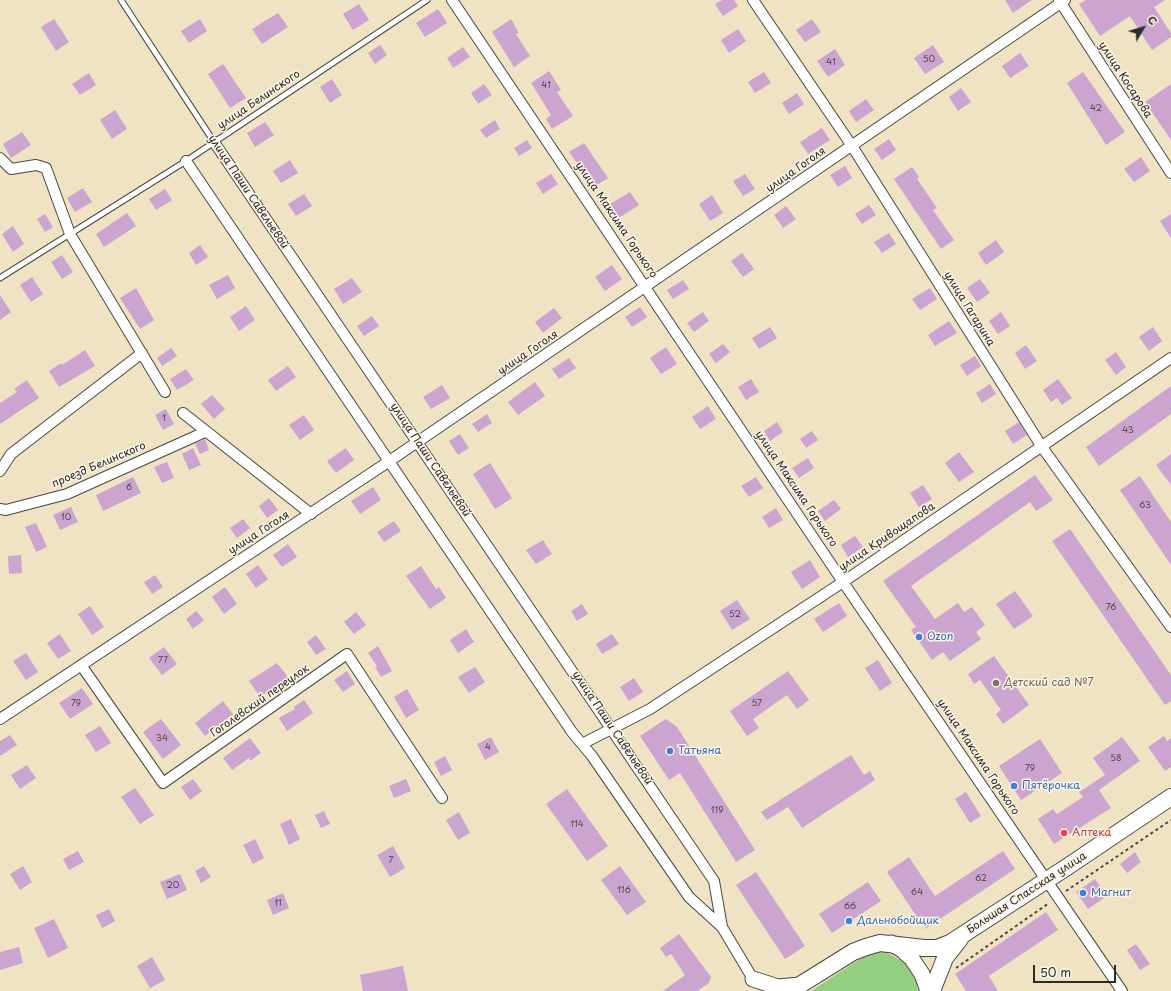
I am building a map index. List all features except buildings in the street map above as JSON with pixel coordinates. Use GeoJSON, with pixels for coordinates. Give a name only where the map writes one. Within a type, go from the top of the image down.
{"type":"FeatureCollection","features":[{"type":"Feature","properties":{"kind":"main road","name":"Большая Спасская улица"},"geometry":{"type":"LineString","coordinates":[[962,936],[1171,797]]}},
{"type":"Feature","properties":{"kind":"main road"},"geometry":{"type":"LineString","coordinates":[[795,989],[853,952],[880,943],[937,948],[962,936]]}},
{"type":"Feature","properties":{"kind":"main road"},"geometry":{"type":"LineString","coordinates":[[932,991],[945,958],[962,936]]}},
{"type":"Feature","properties":{"kind":"street","name":"улица Максима Горького"},"geometry":{"type":"LineString","coordinates":[[452,0],[843,582],[1048,880],[1122,991]]}},
{"type":"Feature","properties":{"kind":"street","name":"улица Гагарина"},"geometry":{"type":"LineString","coordinates":[[753,0],[852,146],[1042,447],[1171,627]]}},
{"type":"Feature","properties":{"kind":"street","name":"улица Гоголя"},"geometry":{"type":"LineString","coordinates":[[0,719],[418,442],[852,146],[1061,1]]}},
{"type":"Feature","properties":{"kind":"street","name":"улица Косарова"},"geometry":{"type":"LineString","coordinates":[[1061,1],[1171,173]]}},
{"type":"Feature","properties":{"kind":"street","name":"улица Паши Савельевой"},"geometry":{"type":"LineString","coordinates":[[214,142],[612,728],[714,881],[722,927]]}},
{"type":"Feature","properties":{"kind":"street"},"geometry":{"type":"LineString","coordinates":[[0,158],[11,169],[36,165],[46,168],[70,234],[165,392]]}},
{"type":"Feature","properties":{"kind":"street","name":"улица Паши Савельевой"},"geometry":{"type":"LineString","coordinates":[[186,161],[388,462],[572,732],[582,744],[689,898],[722,927],[756,985]]}},
{"type":"Feature","properties":{"kind":"street"},"geometry":{"type":"LineString","coordinates":[[0,471],[11,454],[142,353]]}},
{"type":"Feature","properties":{"kind":"street","name":"улица Кривощапова"},"geometry":{"type":"LineString","coordinates":[[582,744],[650,710],[843,582],[1171,358]]}},
{"type":"Feature","properties":{"kind":"street"},"geometry":{"type":"LineString","coordinates":[[183,414],[311,514]]}},
{"type":"Feature","properties":{"kind":"street","name":"проезд Белинского"},"geometry":{"type":"LineString","coordinates":[[0,509],[6,510],[67,494],[205,432]]}},
{"type":"Feature","properties":{"kind":"street","name":"Гоголевский переулок"},"geometry":{"type":"LineString","coordinates":[[81,665],[163,783],[347,654],[442,798]]}},
{"type":"Feature","properties":{"kind":"street"},"geometry":{"type":"LineString","coordinates":[[891,943],[912,959],[922,974],[928,991]]}},
{"type":"Feature","properties":{"kind":"street"},"geometry":{"type":"LineString","coordinates":[[756,985],[795,989]]}},
{"type":"Feature","properties":{"kind":"lane","name":"улица Паши Савельевой"},"geometry":{"type":"LineString","coordinates":[[121,0],[214,142]]}},
{"type":"Feature","properties":{"kind":"lane","name":"улица Белинского"},"geometry":{"type":"LineString","coordinates":[[0,278],[186,161],[427,0]]}},
{"type":"Feature","properties":{"kind":"green space"},"geometry":{"type":"Polygon","coordinates":[[[881,949],[905,963],[916,980],[918,991],[811,991],[866,955],[881,949]]]}},
{"type":"Feature","properties":{"kind":"place","name":"Ozon"},"geometry":{"type":"Point","coordinates":[919,637]}},
{"type":"Feature","properties":{"kind":"place","name":"Детский сад №7"},"geometry":{"type":"Point","coordinates":[996,683]}},
{"type":"Feature","properties":{"kind":"place","name":"Татьяна"},"geometry":{"type":"Point","coordinates":[670,751]}},
{"type":"Feature","properties":{"kind":"place","name":"Пятёрочка"},"geometry":{"type":"Point","coordinates":[1014,786]}},
{"type":"Feature","properties":{"kind":"place","name":"Аптека"},"geometry":{"type":"Point","coordinates":[1064,833]}},
{"type":"Feature","properties":{"kind":"place","name":"Магнит"},"geometry":{"type":"Point","coordinates":[1083,893]}},
{"type":"Feature","properties":{"kind":"place","name":"Дальнобойщик"},"geometry":{"type":"Point","coordinates":[849,921]}}]}
